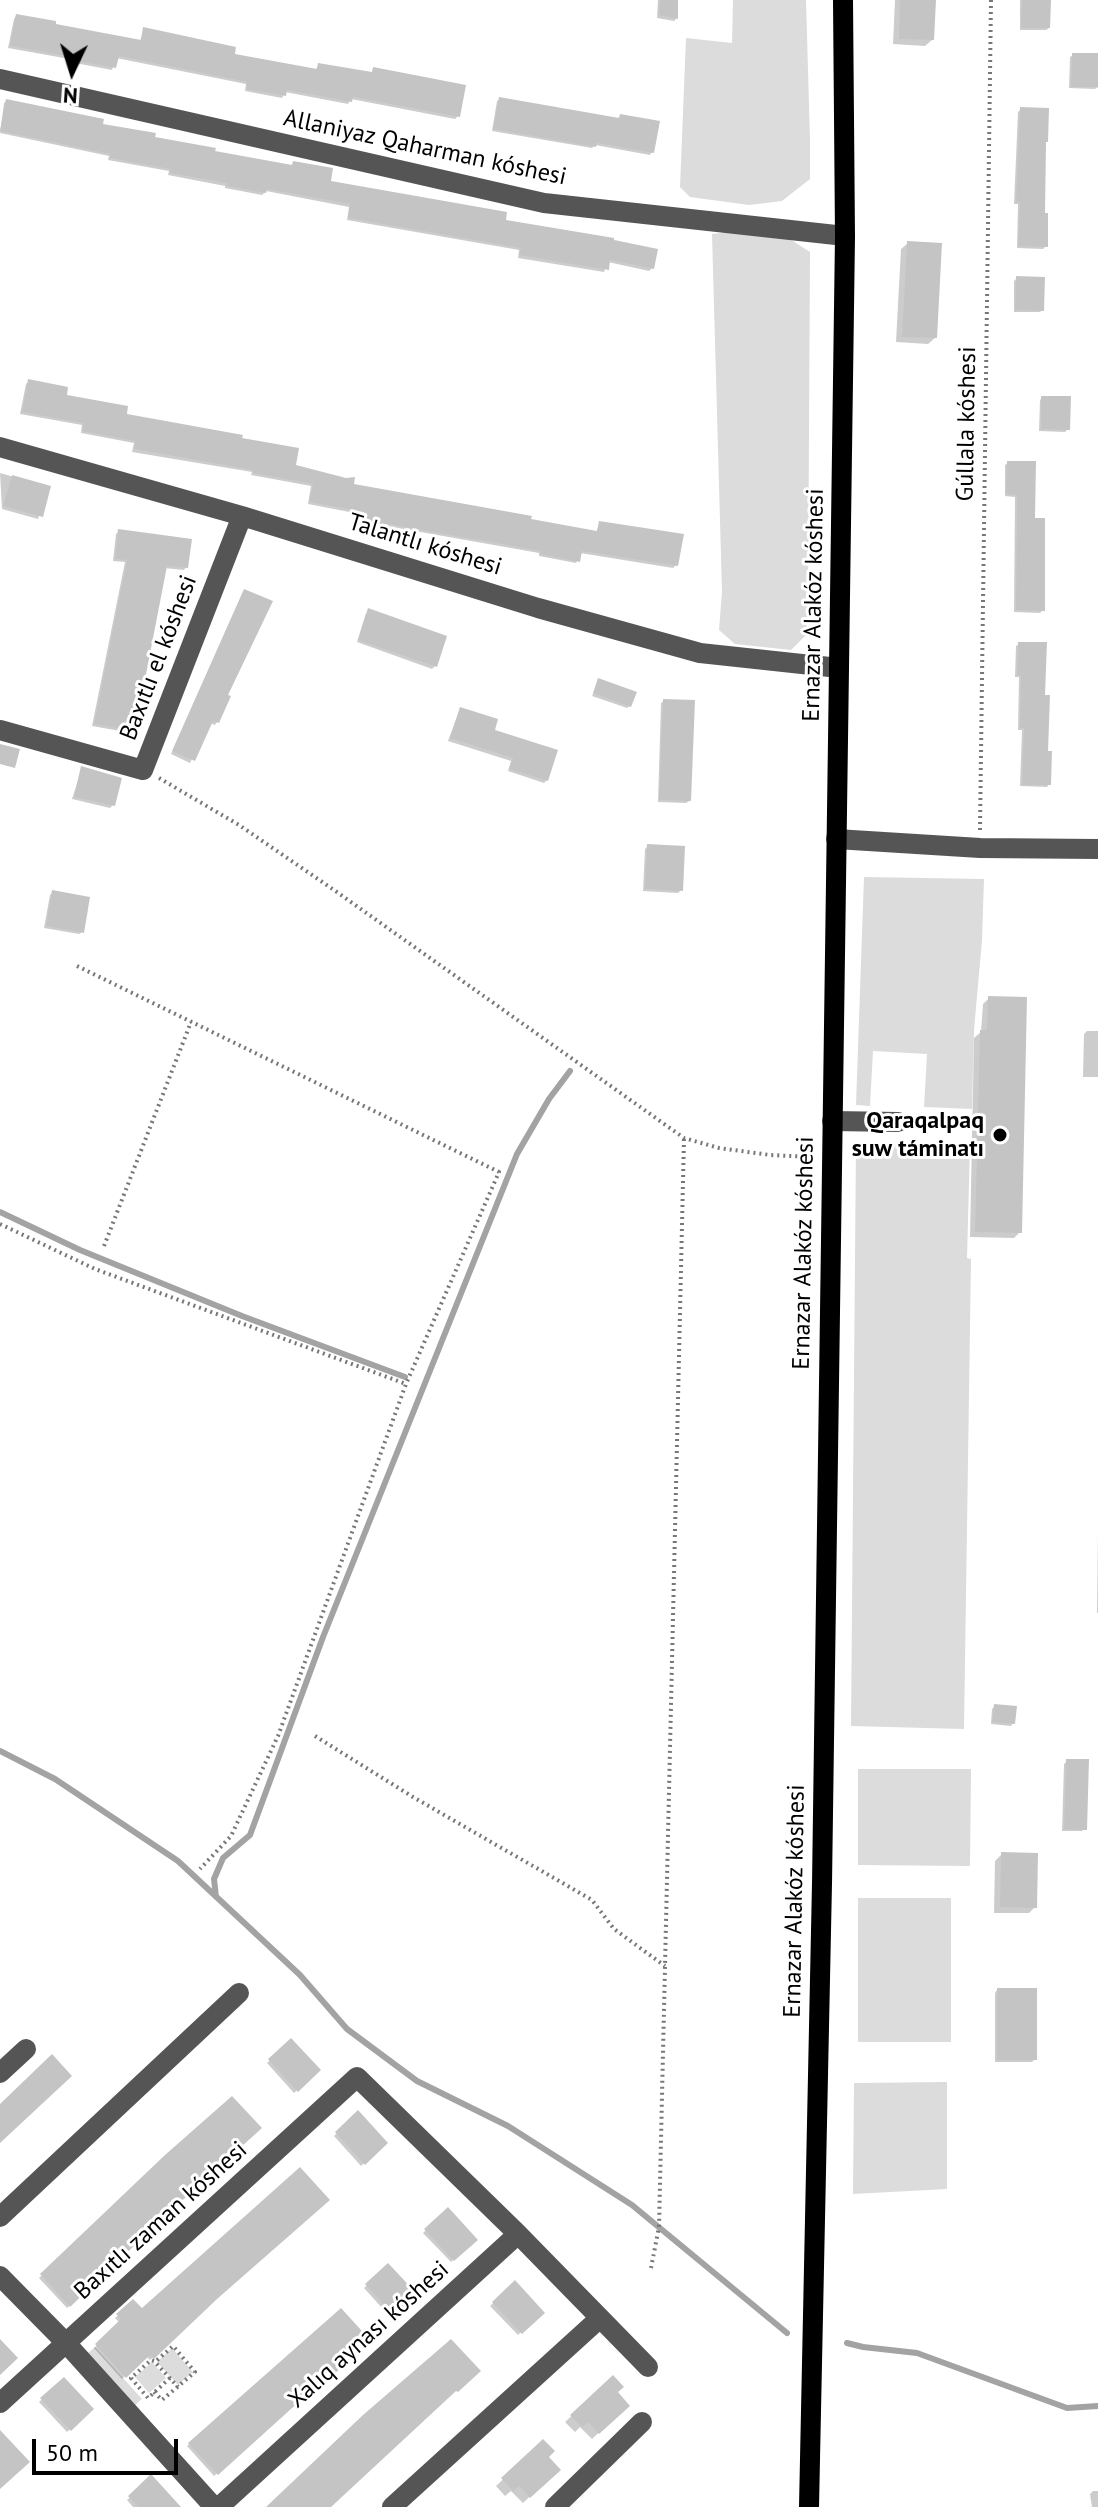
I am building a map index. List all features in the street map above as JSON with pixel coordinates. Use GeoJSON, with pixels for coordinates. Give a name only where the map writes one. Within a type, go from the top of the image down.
{"type":"FeatureCollection","features":[{"type":"Feature","properties":{"kind":"main road","name":"Ernazar Alakóz kóshesi"},"geometry":{"type":"LineString","coordinates":[[809,2507],[822,1883],[845,236],[843,0]]}},
{"type":"Feature","properties":{"kind":"street","name":"Allaniyaz Qaharman kóshesi"},"geometry":{"type":"LineString","coordinates":[[0,79],[544,203],[845,236]]}},
{"type":"Feature","properties":{"kind":"street","name":"Talantlı kóshesi"},"geometry":{"type":"LineString","coordinates":[[0,447],[242,516],[538,608],[700,653],[839,668]]}},
{"type":"Feature","properties":{"kind":"street","name":"Baxıtlı el kóshesi"},"geometry":{"type":"LineString","coordinates":[[0,730],[143,770],[242,516]]}},
{"type":"Feature","properties":{"kind":"street"},"geometry":{"type":"LineString","coordinates":[[836,839],[980,848],[1098,849]]}},
{"type":"Feature","properties":{"kind":"street"},"geometry":{"type":"LineString","coordinates":[[832,1121],[898,1122]]}},
{"type":"Feature","properties":{"kind":"street"},"geometry":{"type":"LineString","coordinates":[[0,2217],[239,1993]]}},
{"type":"Feature","properties":{"kind":"street"},"geometry":{"type":"LineString","coordinates":[[0,2073],[26,2049]]}},
{"type":"Feature","properties":{"kind":"street","name":"Baxıtlı zaman kóshesi"},"geometry":{"type":"LineString","coordinates":[[0,2403],[357,2077],[518,2234]]}},
{"type":"Feature","properties":{"kind":"street"},"geometry":{"type":"LineString","coordinates":[[518,2234],[648,2367]]}},
{"type":"Feature","properties":{"kind":"street","name":"Xalıq aynası kóshesi"},"geometry":{"type":"LineString","coordinates":[[216,2507],[518,2234]]}},
{"type":"Feature","properties":{"kind":"street"},"geometry":{"type":"LineString","coordinates":[[0,2276],[66,2343],[216,2507]]}},
{"type":"Feature","properties":{"kind":"street"},"geometry":{"type":"LineString","coordinates":[[392,2507],[600,2318]]}},
{"type":"Feature","properties":{"kind":"street"},"geometry":{"type":"LineString","coordinates":[[555,2507],[642,2422]]}},
{"type":"Feature","properties":{"kind":"path","name":"Gúllala kóshesi"},"geometry":{"type":"LineString","coordinates":[[980,848],[991,0]]}},
{"type":"Feature","properties":{"kind":"path"},"geometry":{"type":"LineString","coordinates":[[143,770],[239,825],[684,1138],[732,1150],[832,1158]]}},
{"type":"Feature","properties":{"kind":"path"},"geometry":{"type":"LineString","coordinates":[[77,966],[499,1172],[406,1384],[278,1736],[231,1836],[200,1869]]}},
{"type":"Feature","properties":{"kind":"path"},"geometry":{"type":"LineString","coordinates":[[104,1246],[191,1022]]}},
{"type":"Feature","properties":{"kind":"path"},"geometry":{"type":"LineString","coordinates":[[651,2268],[659,2227],[684,1138]]}},
{"type":"Feature","properties":{"kind":"path"},"geometry":{"type":"LineString","coordinates":[[0,1224],[95,1269],[406,1384]]}},
{"type":"Feature","properties":{"kind":"path"},"geometry":{"type":"LineString","coordinates":[[315,1736],[413,1797],[592,1900],[614,1929],[665,1966]]}},
{"type":"Feature","properties":{"kind":"path"},"geometry":{"type":"LineString","coordinates":[[154,2392],[162,2400],[195,2372],[173,2346],[155,2362]]}},
{"type":"Feature","properties":{"kind":"path"},"geometry":{"type":"LineString","coordinates":[[148,2398],[131,2378],[151,2360],[178,2387]]}},
{"type":"Feature","properties":{"kind":"path"},"geometry":{"type":"LineString","coordinates":[[124,2378],[144,2401],[170,2378]]}},
{"type":"Feature","properties":{"kind":"shaded area"},"geometry":{"type":"Polygon","coordinates":[[[733,0],[806,0],[810,179],[782,201],[749,205],[690,197],[680,187],[686,38],[732,43],[733,0]]]}},
{"type":"Feature","properties":{"kind":"shaded area"},"geometry":{"type":"Polygon","coordinates":[[[737,231],[785,236],[810,252],[808,606],[806,635],[791,650],[735,644],[719,630],[722,592],[712,234],[737,231]]]}},
{"type":"Feature","properties":{"kind":"shaded area"},"geometry":{"type":"Polygon","coordinates":[[[864,877],[984,879],[972,1109],[924,1107],[927,1054],[873,1051],[870,1106],[856,1105],[864,877]]]}},
{"type":"Feature","properties":{"kind":"shaded area"},"geometry":{"type":"Polygon","coordinates":[[[856,1142],[970,1145],[964,1729],[851,1726],[856,1142]]]}},
{"type":"Feature","properties":{"kind":"shaded area"},"geometry":{"type":"Polygon","coordinates":[[[858,1769],[971,1769],[970,1866],[858,1865],[858,1769]]]}},
{"type":"Feature","properties":{"kind":"shaded area"},"geometry":{"type":"Polygon","coordinates":[[[858,1898],[951,1898],[951,2042],[858,2042],[858,1898]]]}},
{"type":"Feature","properties":{"kind":"shaded area"},"geometry":{"type":"Polygon","coordinates":[[[947,2082],[947,2189],[853,2194],[854,2083],[947,2082]]]}},
{"type":"Feature","properties":{"kind":"shaded area"},"geometry":{"type":"Polygon","coordinates":[[[95,2347],[142,2399],[134,2406],[87,2354],[95,2347]]]}},
{"type":"Feature","properties":{"kind":"shaded area"},"geometry":{"type":"Polygon","coordinates":[[[172,2348],[193,2372],[178,2385],[157,2362],[172,2348]]]}},
{"type":"Feature","properties":{"kind":"shaded area"},"geometry":{"type":"Polygon","coordinates":[[[152,2362],[166,2378],[149,2393],[135,2377],[152,2362]]]}},
{"type":"Feature","properties":{"kind":"building"},"geometry":{"type":"Polygon","coordinates":[[[660,0],[678,0],[678,19],[659,15],[660,0]]]}},
{"type":"Feature","properties":{"kind":"building"},"geometry":{"type":"Polygon","coordinates":[[[900,0],[936,0],[934,40],[899,39],[900,0]]]}},
{"type":"Feature","properties":{"kind":"building"},"geometry":{"type":"Polygon","coordinates":[[[1022,0],[1051,0],[1050,28],[1021,28],[1022,0]]]}},
{"type":"Feature","properties":{"kind":"building"},"geometry":{"type":"Polygon","coordinates":[[[16,14],[141,40],[143,27],[236,47],[235,54],[317,69],[318,63],[372,72],[373,67],[466,85],[460,117],[353,97],[352,102],[287,90],[286,96],[246,89],[247,82],[119,56],[116,68],[10,46],[16,14]]]}},
{"type":"Feature","properties":{"kind":"building"},"geometry":{"type":"Polygon","coordinates":[[[1072,53],[1098,53],[1098,87],[1071,87],[1072,53]]]}},
{"type":"Feature","properties":{"kind":"building"},"geometry":{"type":"Polygon","coordinates":[[[499,97],[619,118],[620,114],[660,121],[654,153],[597,143],[596,147],[493,129],[499,97]]]}},
{"type":"Feature","properties":{"kind":"building"},"geometry":{"type":"Polygon","coordinates":[[[6,99],[104,119],[103,124],[156,133],[155,137],[216,148],[215,151],[292,165],[293,161],[333,168],[331,181],[507,212],[506,220],[614,238],[658,249],[654,269],[610,260],[609,270],[519,255],[521,248],[348,218],[350,204],[267,189],[266,193],[226,186],[227,183],[170,173],[170,169],[110,158],[110,154],[0,131],[6,99]]]}},
{"type":"Feature","properties":{"kind":"building"},"geometry":{"type":"Polygon","coordinates":[[[1020,107],[1049,108],[1045,213],[1048,213],[1048,247],[1018,246],[1020,202],[1016,202],[1020,107]]]}},
{"type":"Feature","properties":{"kind":"building"},"geometry":{"type":"Polygon","coordinates":[[[907,241],[942,243],[937,338],[902,337],[907,241]]]}},
{"type":"Feature","properties":{"kind":"building"},"geometry":{"type":"Polygon","coordinates":[[[1016,276],[1045,277],[1044,311],[1015,310],[1016,276]]]}},
{"type":"Feature","properties":{"kind":"building"},"geometry":{"type":"Polygon","coordinates":[[[28,379],[68,387],[67,395],[128,406],[127,414],[299,448],[296,465],[346,478],[355,477],[354,484],[597,531],[599,521],[684,534],[678,566],[582,551],[580,562],[540,554],[541,551],[365,520],[366,512],[309,502],[313,484],[134,449],[135,441],[82,431],[83,423],[22,412],[28,379]]]}},
{"type":"Feature","properties":{"kind":"building"},"geometry":{"type":"Polygon","coordinates":[[[1041,396],[1071,396],[1070,430],[1041,429],[1041,396]]]}},
{"type":"Feature","properties":{"kind":"building"},"geometry":{"type":"Polygon","coordinates":[[[1007,461],[1036,461],[1035,518],[1045,518],[1045,611],[1016,610],[1017,495],[1006,494],[1007,461]]]}},
{"type":"Feature","properties":{"kind":"building"},"geometry":{"type":"Polygon","coordinates":[[[12,475],[51,486],[43,517],[3,506],[12,475]]]}},
{"type":"Feature","properties":{"kind":"building"},"geometry":{"type":"Polygon","coordinates":[[[118,529],[192,539],[188,568],[167,566],[135,731],[94,724],[127,560],[115,559],[118,529]]]}},
{"type":"Feature","properties":{"kind":"building"},"geometry":{"type":"Polygon","coordinates":[[[244,589],[273,601],[228,695],[231,696],[219,723],[213,721],[195,761],[172,751],[244,589]]]}},
{"type":"Feature","properties":{"kind":"building"},"geometry":{"type":"Polygon","coordinates":[[[368,608],[447,636],[437,667],[358,640],[368,608]]]}},
{"type":"Feature","properties":{"kind":"building"},"geometry":{"type":"Polygon","coordinates":[[[1018,642],[1047,642],[1045,695],[1050,695],[1048,751],[1052,751],[1051,785],[1022,785],[1024,728],[1020,728],[1018,642]]]}},
{"type":"Feature","properties":{"kind":"building"},"geometry":{"type":"Polygon","coordinates":[[[598,678],[637,692],[631,707],[593,693],[598,678]]]}},
{"type":"Feature","properties":{"kind":"building"},"geometry":{"type":"Polygon","coordinates":[[[663,699],[695,700],[691,801],[659,800],[663,699]]]}},
{"type":"Feature","properties":{"kind":"building"},"geometry":{"type":"Polygon","coordinates":[[[460,707],[498,719],[495,730],[558,750],[548,781],[509,769],[513,758],[450,738],[460,707]]]}},
{"type":"Feature","properties":{"kind":"building"},"geometry":{"type":"Polygon","coordinates":[[[0,744],[20,749],[15,768],[0,764],[0,744]]]}},
{"type":"Feature","properties":{"kind":"building"},"geometry":{"type":"Polygon","coordinates":[[[81,766],[122,778],[115,806],[74,797],[81,766]]]}},
{"type":"Feature","properties":{"kind":"building"},"geometry":{"type":"Polygon","coordinates":[[[647,844],[685,846],[683,891],[645,889],[647,844]]]}},
{"type":"Feature","properties":{"kind":"building"},"geometry":{"type":"Polygon","coordinates":[[[52,890],[90,897],[84,933],[46,926],[52,890]]]}},
{"type":"Feature","properties":{"kind":"building"},"geometry":{"type":"Polygon","coordinates":[[[988,996],[1027,997],[1022,1233],[975,1232],[980,1030],[987,1030],[988,996]]]}},
{"type":"Feature","properties":{"kind":"building"},"geometry":{"type":"Polygon","coordinates":[[[994,1704],[1017,1706],[1015,1724],[992,1722],[994,1704]]]}},
{"type":"Feature","properties":{"kind":"building"},"geometry":{"type":"Polygon","coordinates":[[[1066,1759],[1089,1759],[1087,1830],[1064,1829],[1066,1759]]]}},
{"type":"Feature","properties":{"kind":"building"},"geometry":{"type":"Polygon","coordinates":[[[1001,1852],[1038,1853],[1037,1908],[1000,1907],[1001,1852]]]}},
{"type":"Feature","properties":{"kind":"building"},"geometry":{"type":"Polygon","coordinates":[[[997,1988],[1037,1988],[1037,2060],[997,2060],[997,1988]]]}},
{"type":"Feature","properties":{"kind":"building"},"geometry":{"type":"Polygon","coordinates":[[[291,2038],[321,2070],[298,2092],[268,2059],[291,2038]]]}},
{"type":"Feature","properties":{"kind":"building"},"geometry":{"type":"Polygon","coordinates":[[[52,2054],[72,2076],[0,2143],[0,2104],[52,2054]]]}},
{"type":"Feature","properties":{"kind":"building"},"geometry":{"type":"Polygon","coordinates":[[[232,2096],[262,2128],[70,2307],[40,2274],[232,2096]]]}},
{"type":"Feature","properties":{"kind":"building"},"geometry":{"type":"Polygon","coordinates":[[[358,2110],[388,2143],[365,2165],[335,2132],[358,2110]]]}},
{"type":"Feature","properties":{"kind":"building"},"geometry":{"type":"Polygon","coordinates":[[[300,2167],[330,2200],[154,2359],[150,2355],[126,2378],[95,2344],[121,2319],[116,2314],[133,2299],[142,2308],[300,2167]]]}},
{"type":"Feature","properties":{"kind":"building"},"geometry":{"type":"Polygon","coordinates":[[[448,2207],[478,2240],[454,2261],[424,2229],[448,2207]]]}},
{"type":"Feature","properties":{"kind":"building"},"geometry":{"type":"Polygon","coordinates":[[[388,2263],[418,2295],[395,2317],[365,2284],[388,2263]]]}},
{"type":"Feature","properties":{"kind":"building"},"geometry":{"type":"Polygon","coordinates":[[[515,2280],[545,2313],[522,2334],[492,2302],[515,2280]]]}},
{"type":"Feature","properties":{"kind":"building"},"geometry":{"type":"Polygon","coordinates":[[[341,2308],[371,2341],[218,2475],[188,2443],[341,2308]]]}},
{"type":"Feature","properties":{"kind":"building"},"geometry":{"type":"Polygon","coordinates":[[[0,2339],[18,2358],[0,2375],[0,2339]]]}},
{"type":"Feature","properties":{"kind":"building"},"geometry":{"type":"Polygon","coordinates":[[[451,2339],[481,2371],[458,2392],[331,2507],[266,2507],[363,2415],[451,2339]]]}},
{"type":"Feature","properties":{"kind":"building"},"geometry":{"type":"Polygon","coordinates":[[[613,2375],[624,2387],[618,2392],[630,2406],[599,2434],[588,2422],[582,2427],[570,2415],[613,2375]]]}},
{"type":"Feature","properties":{"kind":"building"},"geometry":{"type":"Polygon","coordinates":[[[64,2377],[94,2409],[71,2431],[40,2398],[64,2377]]]}},
{"type":"Feature","properties":{"kind":"building"},"geometry":{"type":"Polygon","coordinates":[[[0,2430],[30,2462],[0,2489],[0,2430]]]}},
{"type":"Feature","properties":{"kind":"building"},"geometry":{"type":"Polygon","coordinates":[[[543,2439],[555,2451],[549,2457],[561,2470],[530,2498],[519,2486],[513,2491],[501,2478],[543,2439]]]}},
{"type":"Feature","properties":{"kind":"building"},"geometry":{"type":"Polygon","coordinates":[[[151,2474],[181,2507],[138,2507],[128,2496],[151,2474]]]}},
{"type":"Feature","properties":{"kind":"waterway"},"geometry":{"type":"LineString","coordinates":[[216,1897],[214,1879],[223,1858],[250,1835],[323,1637],[517,1154],[549,1099],[570,1071]]}},
{"type":"Feature","properties":{"kind":"waterway"},"geometry":{"type":"LineString","coordinates":[[0,1212],[80,1250],[242,1316],[405,1377]]}},
{"type":"Feature","properties":{"kind":"waterway"},"geometry":{"type":"LineString","coordinates":[[0,1751],[55,1779],[178,1861],[300,1975],[347,2029],[417,2081],[508,2126],[632,2205],[787,2333]]}},
{"type":"Feature","properties":{"kind":"waterway"},"geometry":{"type":"LineString","coordinates":[[847,2343],[917,2353],[1067,2408],[1098,2406]]}},
{"type":"Feature","properties":{"kind":"place","name":"Qaraqalpaq suw táminatı"},"geometry":{"type":"Point","coordinates":[1000,1135]}}]}
